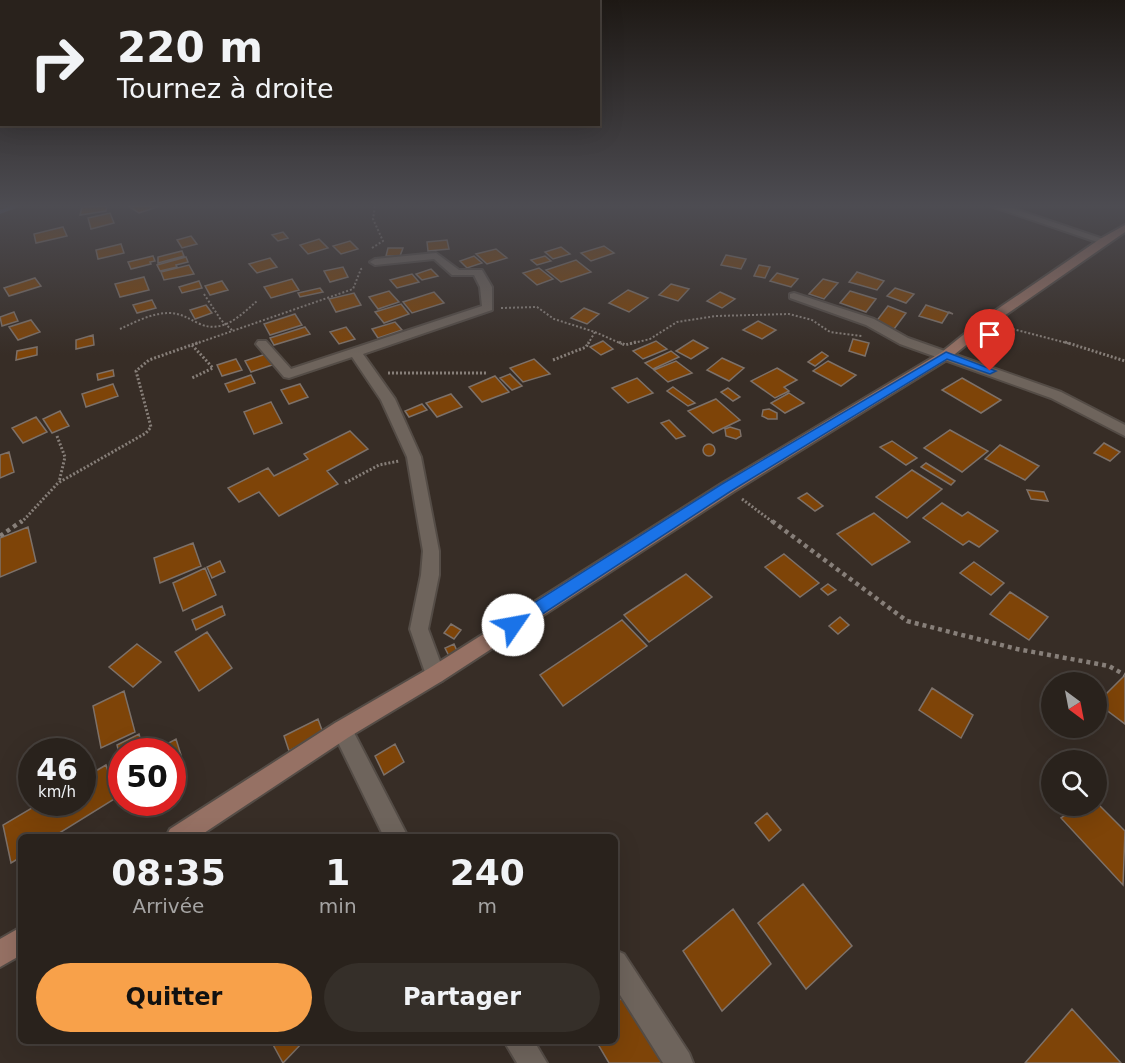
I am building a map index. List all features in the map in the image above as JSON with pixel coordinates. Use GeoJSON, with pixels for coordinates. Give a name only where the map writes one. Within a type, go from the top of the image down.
{"type":"FeatureCollection","features":[{"type":"Feature","properties":{"kind":"main road"},"geometry":{"type":"LineString","coordinates":[[183,834],[342,730],[435,675],[727,488],[946,355],[987,322],[1083,256]]}},
{"type":"Feature","properties":{"kind":"main road"},"geometry":{"type":"LineString","coordinates":[[0,954],[18,942]]}},
{"type":"Feature","properties":{"kind":"street"},"geometry":{"type":"LineString","coordinates":[[262,344],[290,374],[488,308],[486,287],[478,272],[456,273],[436,256],[375,262]]}},
{"type":"Feature","properties":{"kind":"street"},"geometry":{"type":"LineString","coordinates":[[794,296],[870,322],[904,341],[1056,395],[1125,431]]}},
{"type":"Feature","properties":{"kind":"street"},"geometry":{"type":"LineString","coordinates":[[355,352],[388,399],[414,457],[431,551],[430,575],[419,629],[435,675]]}},
{"type":"Feature","properties":{"kind":"street"},"geometry":{"type":"LineString","coordinates":[[342,730],[394,834]]}},
{"type":"Feature","properties":{"kind":"street"},"geometry":{"type":"LineString","coordinates":[[618,968],[679,1063]]}},
{"type":"Feature","properties":{"kind":"street"},"geometry":{"type":"LineString","coordinates":[[520,1044],[533,1063]]}},
{"type":"Feature","properties":{"kind":"path"},"geometry":{"type":"LineString","coordinates":[[360,256],[355,259],[375,262]]}},
{"type":"Feature","properties":{"kind":"path"},"geometry":{"type":"LineString","coordinates":[[0,536],[18,526],[58,483],[146,433],[151,427],[136,371],[149,360],[353,289],[361,269],[375,262]]}},
{"type":"Feature","properties":{"kind":"path"},"geometry":{"type":"LineString","coordinates":[[204,294],[221,320],[233,331]]}},
{"type":"Feature","properties":{"kind":"path"},"geometry":{"type":"LineString","coordinates":[[120,329],[148,316],[179,314],[193,322],[214,328],[226,323],[257,301]]}},
{"type":"Feature","properties":{"kind":"path"},"geometry":{"type":"LineString","coordinates":[[488,308],[537,308],[554,319],[595,332],[625,345],[650,339],[677,322],[716,316],[789,314],[812,320],[830,332],[904,341]]}},
{"type":"Feature","properties":{"kind":"path"},"geometry":{"type":"LineString","coordinates":[[987,322],[1095,350],[1125,361]]}},
{"type":"Feature","properties":{"kind":"path"},"geometry":{"type":"LineString","coordinates":[[553,360],[586,347],[595,332]]}},
{"type":"Feature","properties":{"kind":"path"},"geometry":{"type":"LineString","coordinates":[[192,345],[213,368],[192,378]]}},
{"type":"Feature","properties":{"kind":"path"},"geometry":{"type":"LineString","coordinates":[[370,374],[487,372]]}},
{"type":"Feature","properties":{"kind":"path"},"geometry":{"type":"LineString","coordinates":[[57,436],[65,457],[58,483]]}},
{"type":"Feature","properties":{"kind":"path"},"geometry":{"type":"LineString","coordinates":[[345,483],[379,465],[414,457]]}},
{"type":"Feature","properties":{"kind":"path"},"geometry":{"type":"LineString","coordinates":[[727,488],[907,621],[1017,649],[1109,666],[1125,675]]}},
{"type":"Feature","properties":{"kind":"building"},"geometry":{"type":"Polygon","coordinates":[[[97,256],[113,256],[98,259],[97,256]]]}},
{"type":"Feature","properties":{"kind":"building"},"geometry":{"type":"Polygon","coordinates":[[[153,256],[155,261],[150,262],[151,264],[131,269],[128,262],[153,256]]]}},
{"type":"Feature","properties":{"kind":"building"},"geometry":{"type":"Polygon","coordinates":[[[164,256],[184,256],[158,263],[158,257],[164,256]]]}},
{"type":"Feature","properties":{"kind":"building"},"geometry":{"type":"Polygon","coordinates":[[[474,256],[482,263],[467,268],[460,261],[474,256]]]}},
{"type":"Feature","properties":{"kind":"building"},"geometry":{"type":"Polygon","coordinates":[[[478,256],[504,256],[507,258],[487,264],[478,256]]]}},
{"type":"Feature","properties":{"kind":"building"},"geometry":{"type":"Polygon","coordinates":[[[545,256],[551,261],[537,265],[531,260],[545,256]]]}},
{"type":"Feature","properties":{"kind":"building"},"geometry":{"type":"Polygon","coordinates":[[[549,256],[565,256],[553,259],[549,256]]]}},
{"type":"Feature","properties":{"kind":"building"},"geometry":{"type":"Polygon","coordinates":[[[584,256],[607,256],[591,261],[584,256]]]}},
{"type":"Feature","properties":{"kind":"building"},"geometry":{"type":"Polygon","coordinates":[[[726,256],[746,259],[741,269],[721,265],[726,256]]]}},
{"type":"Feature","properties":{"kind":"building"},"geometry":{"type":"Polygon","coordinates":[[[186,257],[188,262],[176,265],[177,267],[160,271],[157,265],[186,257]]]}},
{"type":"Feature","properties":{"kind":"building"},"geometry":{"type":"Polygon","coordinates":[[[270,258],[277,267],[257,273],[249,264],[270,258]]]}},
{"type":"Feature","properties":{"kind":"building"},"geometry":{"type":"Polygon","coordinates":[[[576,260],[591,272],[561,282],[546,270],[576,260]]]}},
{"type":"Feature","properties":{"kind":"building"},"geometry":{"type":"Polygon","coordinates":[[[189,265],[194,274],[164,280],[161,272],[189,265]]]}},
{"type":"Feature","properties":{"kind":"building"},"geometry":{"type":"Polygon","coordinates":[[[759,265],[770,267],[765,278],[754,276],[759,265]]]}},
{"type":"Feature","properties":{"kind":"building"},"geometry":{"type":"Polygon","coordinates":[[[343,267],[348,277],[330,282],[324,271],[343,267]]]}},
{"type":"Feature","properties":{"kind":"building"},"geometry":{"type":"Polygon","coordinates":[[[539,268],[553,279],[537,285],[523,273],[539,268]]]}},
{"type":"Feature","properties":{"kind":"building"},"geometry":{"type":"Polygon","coordinates":[[[431,269],[438,276],[422,280],[416,274],[431,269]]]}},
{"type":"Feature","properties":{"kind":"building"},"geometry":{"type":"Polygon","coordinates":[[[857,272],[884,281],[877,290],[849,282],[857,272]]]}},
{"type":"Feature","properties":{"kind":"building"},"geometry":{"type":"Polygon","coordinates":[[[777,273],[798,279],[791,287],[770,281],[777,273]]]}},
{"type":"Feature","properties":{"kind":"building"},"geometry":{"type":"Polygon","coordinates":[[[412,274],[419,282],[397,288],[390,280],[412,274]]]}},
{"type":"Feature","properties":{"kind":"building"},"geometry":{"type":"Polygon","coordinates":[[[144,277],[149,290],[120,297],[115,284],[144,277]]]}},
{"type":"Feature","properties":{"kind":"building"},"geometry":{"type":"Polygon","coordinates":[[[35,278],[41,286],[9,296],[4,288],[35,278]]]}},
{"type":"Feature","properties":{"kind":"building"},"geometry":{"type":"Polygon","coordinates":[[[292,279],[299,290],[271,298],[264,287],[292,279]]]}},
{"type":"Feature","properties":{"kind":"building"},"geometry":{"type":"Polygon","coordinates":[[[823,279],[838,283],[824,299],[809,294],[823,279]]]}},
{"type":"Feature","properties":{"kind":"building"},"geometry":{"type":"Polygon","coordinates":[[[199,281],[202,288],[182,293],[179,287],[199,281]]]}},
{"type":"Feature","properties":{"kind":"building"},"geometry":{"type":"Polygon","coordinates":[[[222,281],[228,290],[210,295],[205,286],[222,281]]]}},
{"type":"Feature","properties":{"kind":"building"},"geometry":{"type":"Polygon","coordinates":[[[671,284],[689,289],[678,301],[659,295],[671,284]]]}},
{"type":"Feature","properties":{"kind":"building"},"geometry":{"type":"Polygon","coordinates":[[[320,288],[323,292],[300,297],[298,293],[320,288]]]}},
{"type":"Feature","properties":{"kind":"building"},"geometry":{"type":"Polygon","coordinates":[[[895,288],[914,294],[906,303],[887,296],[895,288]]]}},
{"type":"Feature","properties":{"kind":"building"},"geometry":{"type":"Polygon","coordinates":[[[628,290],[648,298],[629,312],[609,303],[628,290]]]}},
{"type":"Feature","properties":{"kind":"building"},"geometry":{"type":"Polygon","coordinates":[[[389,291],[399,302],[378,309],[369,297],[389,291]]]}},
{"type":"Feature","properties":{"kind":"building"},"geometry":{"type":"Polygon","coordinates":[[[850,291],[876,299],[866,312],[840,303],[850,291]]]}},
{"type":"Feature","properties":{"kind":"building"},"geometry":{"type":"Polygon","coordinates":[[[434,292],[444,303],[412,313],[403,302],[434,292]]]}},
{"type":"Feature","properties":{"kind":"building"},"geometry":{"type":"Polygon","coordinates":[[[720,292],[735,299],[722,308],[707,301],[720,292]]]}},
{"type":"Feature","properties":{"kind":"building"},"geometry":{"type":"Polygon","coordinates":[[[354,293],[361,305],[336,312],[329,299],[354,293]]]}},
{"type":"Feature","properties":{"kind":"building"},"geometry":{"type":"Polygon","coordinates":[[[152,300],[156,308],[137,313],[133,305],[152,300]]]}},
{"type":"Feature","properties":{"kind":"building"},"geometry":{"type":"Polygon","coordinates":[[[401,304],[409,314],[384,323],[375,312],[401,304]]]}},
{"type":"Feature","properties":{"kind":"building"},"geometry":{"type":"Polygon","coordinates":[[[206,305],[212,313],[195,319],[190,310],[206,305]]]}},
{"type":"Feature","properties":{"kind":"building"},"geometry":{"type":"Polygon","coordinates":[[[926,305],[949,313],[942,323],[919,316],[926,305]]]}},
{"type":"Feature","properties":{"kind":"building"},"geometry":{"type":"Polygon","coordinates":[[[888,306],[906,313],[894,329],[875,323],[888,306]]]}},
{"type":"Feature","properties":{"kind":"building"},"geometry":{"type":"Polygon","coordinates":[[[584,308],[599,314],[587,324],[571,318],[584,308]]]}},
{"type":"Feature","properties":{"kind":"building"},"geometry":{"type":"Polygon","coordinates":[[[14,312],[18,321],[2,326],[0,317],[14,312]]]}},
{"type":"Feature","properties":{"kind":"building"},"geometry":{"type":"Polygon","coordinates":[[[295,314],[302,325],[270,335],[264,324],[295,314]]]}},
{"type":"Feature","properties":{"kind":"building"},"geometry":{"type":"Polygon","coordinates":[[[31,320],[40,332],[18,340],[9,327],[31,320]]]}},
{"type":"Feature","properties":{"kind":"building"},"geometry":{"type":"Polygon","coordinates":[[[758,321],[776,330],[762,339],[743,330],[758,321]]]}},
{"type":"Feature","properties":{"kind":"building"},"geometry":{"type":"Polygon","coordinates":[[[395,322],[402,330],[378,338],[372,329],[395,322]]]}},
{"type":"Feature","properties":{"kind":"building"},"geometry":{"type":"Polygon","coordinates":[[[305,327],[310,334],[274,345],[270,338],[305,327]]]}},
{"type":"Feature","properties":{"kind":"building"},"geometry":{"type":"Polygon","coordinates":[[[346,327],[355,339],[339,344],[330,332],[346,327]]]}},
{"type":"Feature","properties":{"kind":"building"},"geometry":{"type":"Polygon","coordinates":[[[93,335],[94,345],[76,349],[76,340],[93,335]]]}},
{"type":"Feature","properties":{"kind":"building"},"geometry":{"type":"Polygon","coordinates":[[[853,339],[869,343],[865,356],[849,351],[853,339]]]}},
{"type":"Feature","properties":{"kind":"building"},"geometry":{"type":"Polygon","coordinates":[[[693,340],[708,348],[691,359],[676,351],[693,340]]]}},
{"type":"Feature","properties":{"kind":"building"},"geometry":{"type":"Polygon","coordinates":[[[603,341],[613,349],[601,355],[590,347],[603,341]]]}},
{"type":"Feature","properties":{"kind":"building"},"geometry":{"type":"Polygon","coordinates":[[[656,341],[667,349],[643,359],[633,351],[656,341]]]}},
{"type":"Feature","properties":{"kind":"building"},"geometry":{"type":"Polygon","coordinates":[[[37,347],[37,355],[16,360],[17,351],[37,347]]]}},
{"type":"Feature","properties":{"kind":"building"},"geometry":{"type":"Polygon","coordinates":[[[671,351],[679,357],[653,369],[645,363],[671,351]]]}},
{"type":"Feature","properties":{"kind":"building"},"geometry":{"type":"Polygon","coordinates":[[[822,352],[828,356],[815,366],[808,362],[822,352]]]}},
{"type":"Feature","properties":{"kind":"building"},"geometry":{"type":"Polygon","coordinates":[[[266,354],[272,365],[251,372],[245,361],[266,354]]]}},
{"type":"Feature","properties":{"kind":"building"},"geometry":{"type":"Polygon","coordinates":[[[722,358],[744,368],[729,381],[707,370],[722,358]]]}},
{"type":"Feature","properties":{"kind":"building"},"geometry":{"type":"Polygon","coordinates":[[[236,359],[242,370],[222,376],[217,365],[236,359]]]}},
{"type":"Feature","properties":{"kind":"building"},"geometry":{"type":"Polygon","coordinates":[[[534,359],[550,374],[523,382],[510,368],[534,359]]]}},
{"type":"Feature","properties":{"kind":"building"},"geometry":{"type":"Polygon","coordinates":[[[676,361],[692,373],[668,382],[654,370],[676,361]]]}},
{"type":"Feature","properties":{"kind":"building"},"geometry":{"type":"Polygon","coordinates":[[[828,361],[856,375],[841,386],[813,371],[828,361]]]}},
{"type":"Feature","properties":{"kind":"building"},"geometry":{"type":"Polygon","coordinates":[[[777,368],[797,380],[784,387],[789,391],[775,398],[751,381],[777,368]]]}},
{"type":"Feature","properties":{"kind":"building"},"geometry":{"type":"Polygon","coordinates":[[[113,370],[114,376],[98,380],[97,374],[113,370]]]}},
{"type":"Feature","properties":{"kind":"building"},"geometry":{"type":"Polygon","coordinates":[[[510,374],[522,386],[512,390],[500,378],[510,374]]]}},
{"type":"Feature","properties":{"kind":"building"},"geometry":{"type":"Polygon","coordinates":[[[251,375],[255,383],[229,392],[225,384],[251,375]]]}},
{"type":"Feature","properties":{"kind":"building"},"geometry":{"type":"Polygon","coordinates":[[[495,376],[509,392],[482,402],[469,387],[495,376]]]}},
{"type":"Feature","properties":{"kind":"building"},"geometry":{"type":"Polygon","coordinates":[[[637,378],[653,393],[628,403],[612,388],[637,378]]]}},
{"type":"Feature","properties":{"kind":"building"},"geometry":{"type":"Polygon","coordinates":[[[962,378],[1001,400],[981,413],[942,390],[962,378]]]}},
{"type":"Feature","properties":{"kind":"building"},"geometry":{"type":"Polygon","coordinates":[[[113,384],[118,396],[86,407],[82,394],[113,384]]]}},
{"type":"Feature","properties":{"kind":"building"},"geometry":{"type":"Polygon","coordinates":[[[300,384],[308,397],[289,404],[281,390],[300,384]]]}},
{"type":"Feature","properties":{"kind":"building"},"geometry":{"type":"Polygon","coordinates":[[[673,387],[695,403],[688,406],[667,391],[673,387]]]}},
{"type":"Feature","properties":{"kind":"building"},"geometry":{"type":"Polygon","coordinates":[[[728,388],[740,397],[733,401],[721,392],[728,388]]]}},
{"type":"Feature","properties":{"kind":"building"},"geometry":{"type":"Polygon","coordinates":[[[789,393],[804,403],[785,413],[771,403],[789,393]]]}},
{"type":"Feature","properties":{"kind":"building"},"geometry":{"type":"Polygon","coordinates":[[[451,394],[462,407],[437,417],[426,403],[451,394]]]}},
{"type":"Feature","properties":{"kind":"building"},"geometry":{"type":"Polygon","coordinates":[[[716,399],[740,420],[713,433],[688,411],[716,399]]]}},
{"type":"Feature","properties":{"kind":"building"},"geometry":{"type":"Polygon","coordinates":[[[271,402],[282,423],[254,434],[244,412],[271,402]]]}},
{"type":"Feature","properties":{"kind":"building"},"geometry":{"type":"Polygon","coordinates":[[[422,404],[427,410],[409,417],[405,411],[422,404]]]}},
{"type":"Feature","properties":{"kind":"building"},"geometry":{"type":"Polygon","coordinates":[[[769,409],[777,413],[777,419],[762,416],[763,410],[769,409]]]}},
{"type":"Feature","properties":{"kind":"building"},"geometry":{"type":"Polygon","coordinates":[[[60,411],[69,426],[52,433],[43,419],[60,411]]]}},
{"type":"Feature","properties":{"kind":"building"},"geometry":{"type":"Polygon","coordinates":[[[36,417],[47,432],[23,443],[12,428],[36,417]]]}},
{"type":"Feature","properties":{"kind":"building"},"geometry":{"type":"Polygon","coordinates":[[[669,420],[685,436],[676,439],[661,423],[669,420]]]}},
{"type":"Feature","properties":{"kind":"building"},"geometry":{"type":"Polygon","coordinates":[[[730,427],[740,430],[741,436],[736,439],[726,436],[725,429],[730,427]]]}},
{"type":"Feature","properties":{"kind":"building"},"geometry":{"type":"Polygon","coordinates":[[[950,430],[988,451],[962,472],[924,448],[950,430]]]}},
{"type":"Feature","properties":{"kind":"building"},"geometry":{"type":"Polygon","coordinates":[[[350,431],[368,449],[327,471],[338,484],[279,516],[259,492],[239,502],[228,488],[268,468],[274,476],[308,459],[304,454],[350,431]]]}},
{"type":"Feature","properties":{"kind":"building"},"geometry":{"type":"Polygon","coordinates":[[[892,441],[917,458],[906,465],[880,447],[892,441]]]}},
{"type":"Feature","properties":{"kind":"building"},"geometry":{"type":"Polygon","coordinates":[[[1104,443],[1120,452],[1110,461],[1094,453],[1104,443]]]}},
{"type":"Feature","properties":{"kind":"building"},"geometry":{"type":"Polygon","coordinates":[[[711,444],[714,445],[714,455],[707,456],[704,455],[703,448],[704,445],[711,444]]]}},
{"type":"Feature","properties":{"kind":"building"},"geometry":{"type":"Polygon","coordinates":[[[1000,445],[1039,466],[1025,480],[985,459],[1000,445]]]}},
{"type":"Feature","properties":{"kind":"building"},"geometry":{"type":"Polygon","coordinates":[[[9,452],[14,472],[0,478],[0,455],[9,452]]]}},
{"type":"Feature","properties":{"kind":"building"},"geometry":{"type":"Polygon","coordinates":[[[926,463],[955,481],[951,485],[921,467],[926,463]]]}},
{"type":"Feature","properties":{"kind":"building"},"geometry":{"type":"Polygon","coordinates":[[[912,470],[942,489],[907,518],[876,497],[912,470]]]}},
{"type":"Feature","properties":{"kind":"building"},"geometry":{"type":"Polygon","coordinates":[[[1027,490],[1044,492],[1048,501],[1031,499],[1027,490]]]}},
{"type":"Feature","properties":{"kind":"building"},"geometry":{"type":"Polygon","coordinates":[[[807,493],[823,506],[815,511],[798,498],[807,493]]]}},
{"type":"Feature","properties":{"kind":"building"},"geometry":{"type":"Polygon","coordinates":[[[942,503],[962,516],[968,512],[998,531],[979,547],[969,541],[963,545],[923,518],[942,503]]]}},
{"type":"Feature","properties":{"kind":"building"},"geometry":{"type":"Polygon","coordinates":[[[874,513],[910,542],[872,565],[837,534],[874,513]]]}},
{"type":"Feature","properties":{"kind":"building"},"geometry":{"type":"Polygon","coordinates":[[[28,527],[36,562],[0,577],[0,538],[28,527]]]}},
{"type":"Feature","properties":{"kind":"building"},"geometry":{"type":"Polygon","coordinates":[[[193,543],[201,566],[160,583],[154,558],[193,543]]]}},
{"type":"Feature","properties":{"kind":"building"},"geometry":{"type":"Polygon","coordinates":[[[784,554],[819,583],[800,597],[765,567],[784,554]]]}},
{"type":"Feature","properties":{"kind":"building"},"geometry":{"type":"Polygon","coordinates":[[[220,561],[225,572],[212,578],[207,567],[220,561]]]}},
{"type":"Feature","properties":{"kind":"building"},"geometry":{"type":"Polygon","coordinates":[[[974,562],[1004,583],[991,595],[960,573],[974,562]]]}},
{"type":"Feature","properties":{"kind":"building"},"geometry":{"type":"Polygon","coordinates":[[[205,568],[216,595],[183,611],[173,583],[205,568]]]}},
{"type":"Feature","properties":{"kind":"building"},"geometry":{"type":"Polygon","coordinates":[[[686,574],[712,597],[649,642],[624,615],[686,574]]]}},
{"type":"Feature","properties":{"kind":"building"},"geometry":{"type":"Polygon","coordinates":[[[828,584],[836,590],[828,595],[821,589],[828,584]]]}},
{"type":"Feature","properties":{"kind":"building"},"geometry":{"type":"Polygon","coordinates":[[[1010,592],[1048,617],[1029,640],[990,614],[1010,592]]]}},
{"type":"Feature","properties":{"kind":"building"},"geometry":{"type":"Polygon","coordinates":[[[222,606],[225,615],[196,630],[192,620],[222,606]]]}},
{"type":"Feature","properties":{"kind":"building"},"geometry":{"type":"Polygon","coordinates":[[[840,617],[849,625],[838,634],[829,626],[840,617]]]}},
{"type":"Feature","properties":{"kind":"building"},"geometry":{"type":"Polygon","coordinates":[[[622,620],[647,646],[563,706],[540,675],[622,620]]]}},
{"type":"Feature","properties":{"kind":"building"},"geometry":{"type":"Polygon","coordinates":[[[451,624],[461,630],[454,639],[444,633],[451,624]]]}},
{"type":"Feature","properties":{"kind":"building"},"geometry":{"type":"Polygon","coordinates":[[[207,632],[232,668],[199,691],[175,652],[207,632]]]}},
{"type":"Feature","properties":{"kind":"building"},"geometry":{"type":"Polygon","coordinates":[[[137,644],[161,662],[133,687],[109,667],[137,644]]]}},
{"type":"Feature","properties":{"kind":"building"},"geometry":{"type":"Polygon","coordinates":[[[454,644],[457,651],[449,656],[445,648],[454,644]]]}},
{"type":"Feature","properties":{"kind":"building"},"geometry":{"type":"Polygon","coordinates":[[[1125,677],[1125,724],[1107,710],[1107,693],[1125,677]]]}},
{"type":"Feature","properties":{"kind":"building"},"geometry":{"type":"Polygon","coordinates":[[[932,688],[973,715],[961,738],[919,710],[932,688]]]}},
{"type":"Feature","properties":{"kind":"building"},"geometry":{"type":"Polygon","coordinates":[[[124,691],[135,732],[122,738],[108,738],[108,745],[101,748],[93,706],[124,691]]]}},
{"type":"Feature","properties":{"kind":"building"},"geometry":{"type":"Polygon","coordinates":[[[318,719],[323,733],[289,751],[284,736],[318,719]]]}},
{"type":"Feature","properties":{"kind":"building"},"geometry":{"type":"Polygon","coordinates":[[[395,744],[404,762],[384,775],[375,756],[395,744]]]}},
{"type":"Feature","properties":{"kind":"building"},"geometry":{"type":"Polygon","coordinates":[[[106,765],[108,772],[108,803],[96,810],[96,771],[106,765]]]}},
{"type":"Feature","properties":{"kind":"building"},"geometry":{"type":"Polygon","coordinates":[[[767,813],[781,830],[769,841],[755,823],[767,813]]]}},
{"type":"Feature","properties":{"kind":"building"},"geometry":{"type":"Polygon","coordinates":[[[1107,813],[1125,831],[1123,885],[1061,818],[1064,816],[1107,816],[1107,813]]]}},
{"type":"Feature","properties":{"kind":"building"},"geometry":{"type":"Polygon","coordinates":[[[18,816],[87,816],[58,834],[18,834],[18,859],[11,863],[3,825],[18,816]]]}},
{"type":"Feature","properties":{"kind":"building"},"geometry":{"type":"Polygon","coordinates":[[[803,884],[852,946],[806,989],[758,923],[803,884]]]}},
{"type":"Feature","properties":{"kind":"building"},"geometry":{"type":"Polygon","coordinates":[[[733,909],[771,964],[722,1011],[683,951],[733,909]]]}},
{"type":"Feature","properties":{"kind":"building"},"geometry":{"type":"Polygon","coordinates":[[[625,995],[666,1063],[609,1063],[598,1044],[618,1044],[618,1001],[625,995]]]}},
{"type":"Feature","properties":{"kind":"building"},"geometry":{"type":"Polygon","coordinates":[[[1072,1009],[1121,1063],[1025,1063],[1072,1009]]]}},
{"type":"Feature","properties":{"kind":"building"},"geometry":{"type":"Polygon","coordinates":[[[273,1044],[301,1044],[283,1063],[273,1044]]]}},
{"type":"Feature","properties":{"kind":"route"},"geometry":{"type":"LineString","coordinates":[[513,625],[727,488],[946,355],[990,371]]}}]}
